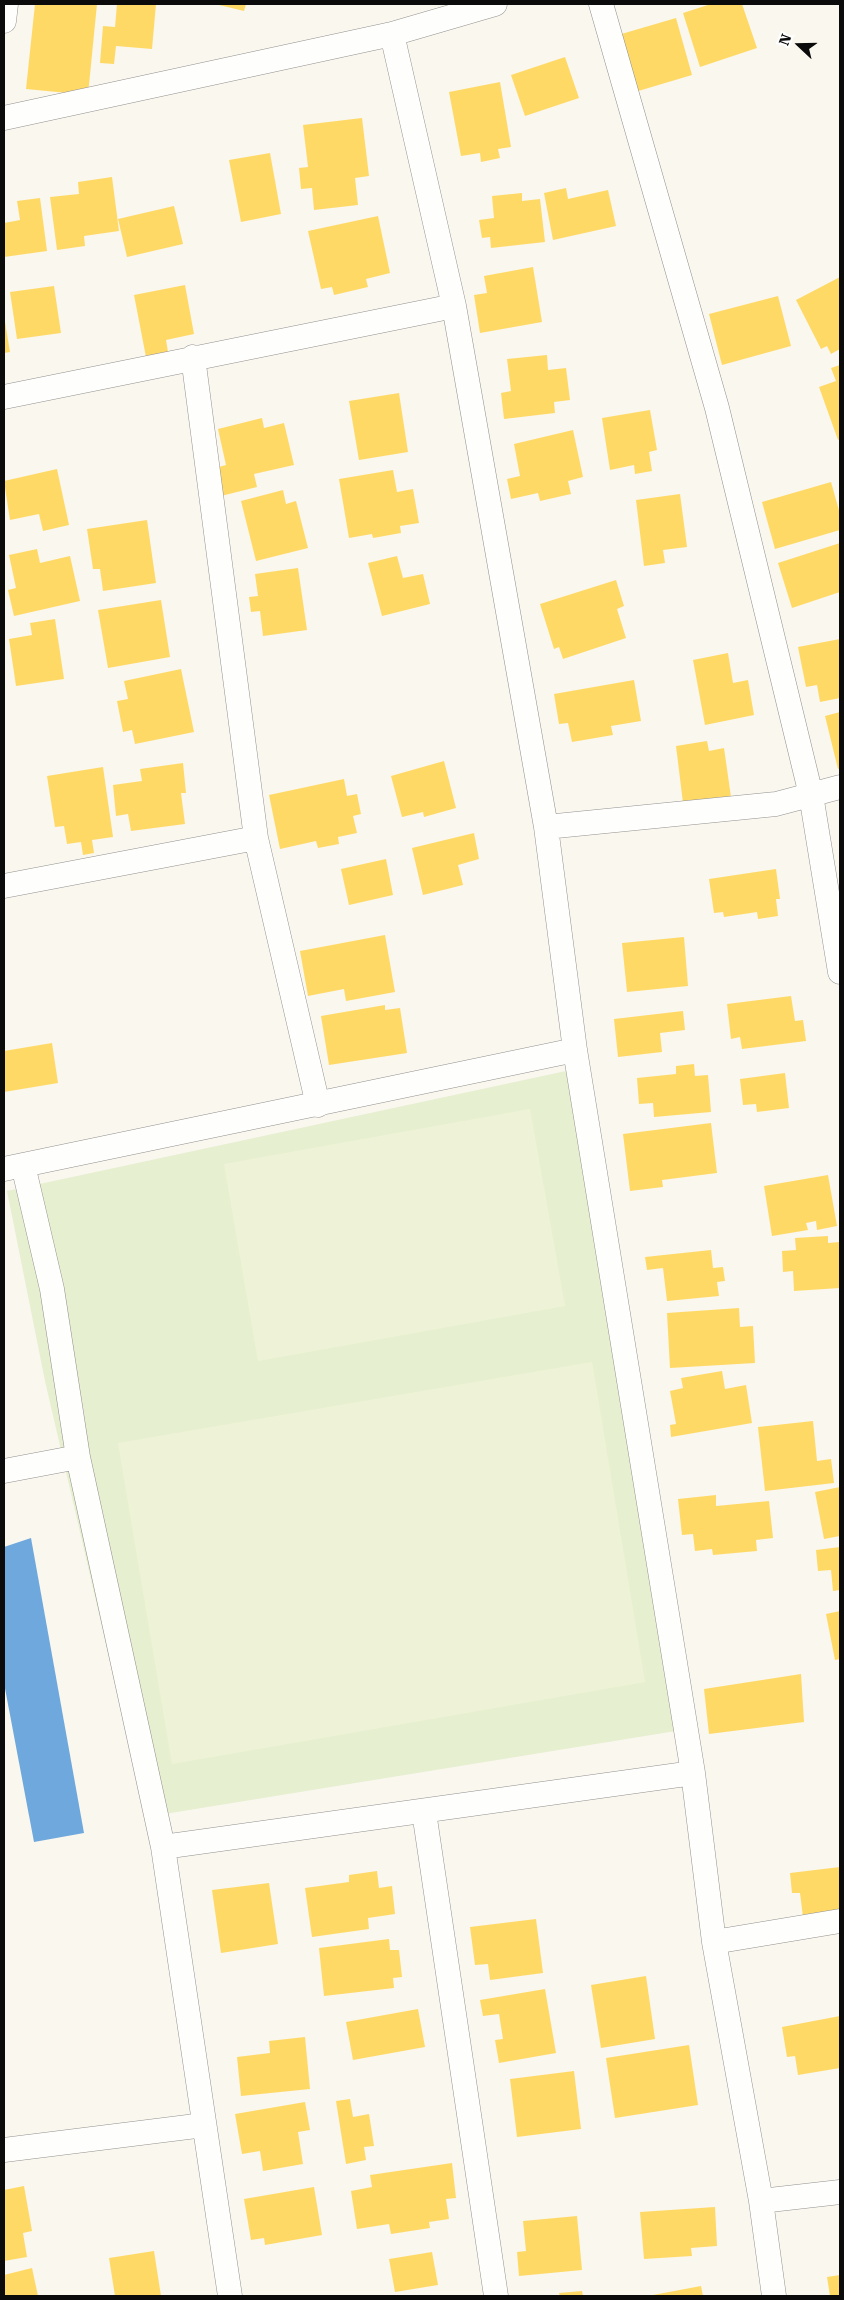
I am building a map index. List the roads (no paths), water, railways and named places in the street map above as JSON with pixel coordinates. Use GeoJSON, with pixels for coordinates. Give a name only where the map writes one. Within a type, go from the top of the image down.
{"type":"FeatureCollection","features":[{"type":"Feature","properties":{"kind":"street"},"geometry":{"type":"LineString","coordinates":[[4,21],[6,4]]}},
{"type":"Feature","properties":{"kind":"street"},"geometry":{"type":"LineString","coordinates":[[4,118],[392,34],[495,4]]}},
{"type":"Feature","properties":{"kind":"street"},"geometry":{"type":"LineString","coordinates":[[601,4],[717,408],[811,794],[840,972]]}},
{"type":"Feature","properties":{"kind":"street"},"geometry":{"type":"LineString","coordinates":[[392,34],[454,306],[546,827],[575,1050],[693,1773],[714,1942],[761,2201],[774,2296]]}},
{"type":"Feature","properties":{"kind":"street"},"geometry":{"type":"LineString","coordinates":[[4,397],[193,357],[454,306]]}},
{"type":"Feature","properties":{"kind":"street"},"geometry":{"type":"LineString","coordinates":[[193,357],[256,838],[318,1105]]}},
{"type":"Feature","properties":{"kind":"street"},"geometry":{"type":"LineString","coordinates":[[546,827],[776,804],[840,786]]}},
{"type":"Feature","properties":{"kind":"street"},"geometry":{"type":"LineString","coordinates":[[4,886],[256,838]]}},
{"type":"Feature","properties":{"kind":"street"},"geometry":{"type":"LineString","coordinates":[[230,2296],[163,1847],[156,1824],[78,1457],[52,1289],[13,1167],[575,1050]]}},
{"type":"Feature","properties":{"kind":"street"},"geometry":{"type":"LineString","coordinates":[[4,1471],[78,1457]]}},
{"type":"Feature","properties":{"kind":"street"},"geometry":{"type":"LineString","coordinates":[[163,1847],[693,1773]]}},
{"type":"Feature","properties":{"kind":"street"},"geometry":{"type":"LineString","coordinates":[[424,1812],[496,2296]]}},
{"type":"Feature","properties":{"kind":"street"},"geometry":{"type":"LineString","coordinates":[[714,1942],[840,1922]]}},
{"type":"Feature","properties":{"kind":"street"},"geometry":{"type":"LineString","coordinates":[[4,2150],[204,2125]]}},
{"type":"Feature","properties":{"kind":"street"},"geometry":{"type":"LineString","coordinates":[[761,2201],[840,2192]]}}]}
